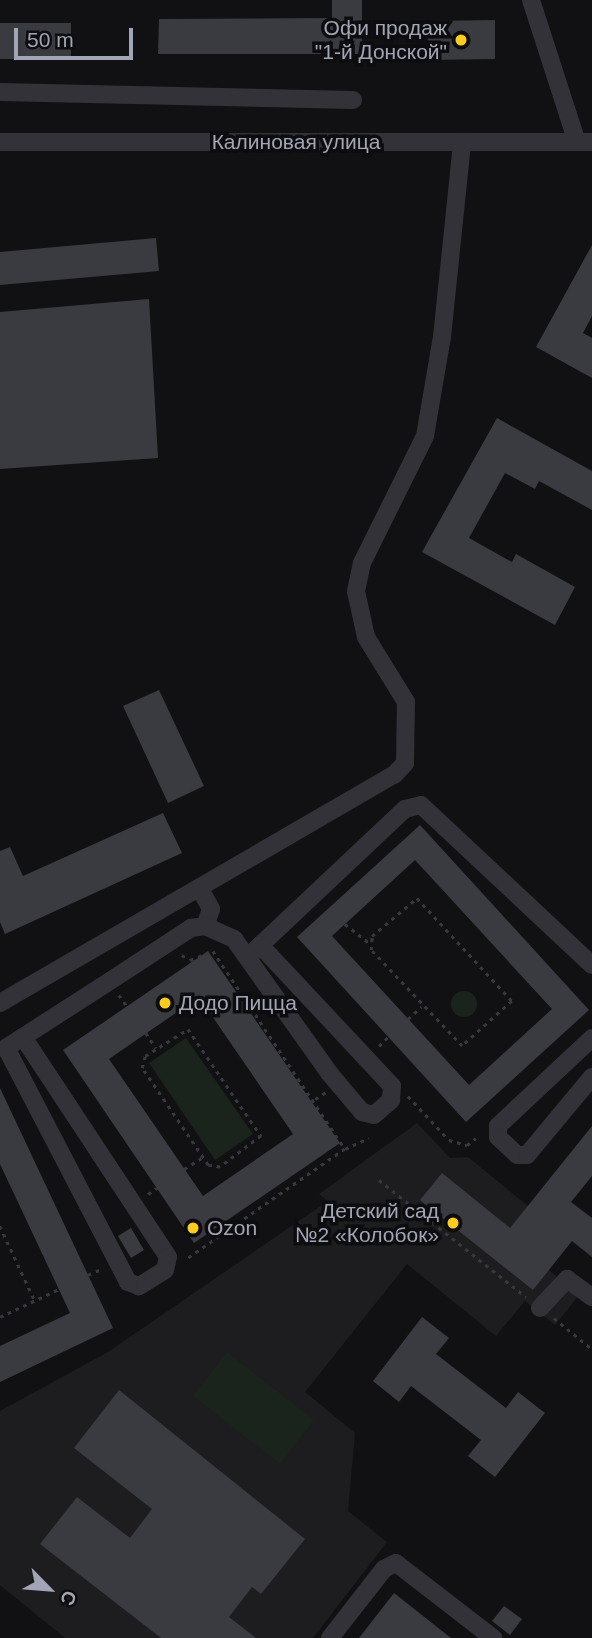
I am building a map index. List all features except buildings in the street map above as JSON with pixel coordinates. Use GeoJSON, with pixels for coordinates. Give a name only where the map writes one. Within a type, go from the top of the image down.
{"type":"FeatureCollection","features":[{"type":"Feature","properties":{"kind":"street"},"geometry":{"type":"LineString","coordinates":[[531,0],[584,142]]}},
{"type":"Feature","properties":{"kind":"street"},"geometry":{"type":"LineString","coordinates":[[0,92],[353,100]]}},
{"type":"Feature","properties":{"kind":"street","name":"Калиновая улица"},"geometry":{"type":"LineString","coordinates":[[0,142],[584,142]]}},
{"type":"Feature","properties":{"kind":"street"},"geometry":{"type":"LineString","coordinates":[[0,1003],[394,775],[405,763],[406,702],[366,637],[356,591],[362,563],[425,436],[442,337],[462,142]]}},
{"type":"Feature","properties":{"kind":"street"},"geometry":{"type":"LineString","coordinates":[[253,951],[405,809],[421,805],[592,965]]}},
{"type":"Feature","properties":{"kind":"street"},"geometry":{"type":"LineString","coordinates":[[200,889],[211,909],[205,926]]}},
{"type":"Feature","properties":{"kind":"street"},"geometry":{"type":"LineString","coordinates":[[23,1037],[168,1257],[165,1270],[139,1286],[128,1282],[2,1046],[23,1037],[191,928],[205,926],[253,951],[396,1092],[374,1115],[362,1112],[253,951]]}},
{"type":"Feature","properties":{"kind":"street"},"geometry":{"type":"LineString","coordinates":[[592,1038],[498,1126],[498,1137],[517,1155],[527,1155],[592,1077]]}},
{"type":"Feature","properties":{"kind":"street"},"geometry":{"type":"LineString","coordinates":[[540,1308],[567,1279],[592,1297]]}},
{"type":"Feature","properties":{"kind":"street"},"geometry":{"type":"LineString","coordinates":[[330,1638],[384,1569],[396,1563],[493,1638]]}},
{"type":"Feature","properties":{"kind":"path"},"geometry":{"type":"LineString","coordinates":[[345,924],[369,943],[422,1006],[463,1046],[512,1001],[417,898],[369,943]]}},
{"type":"Feature","properties":{"kind":"path"},"geometry":{"type":"LineString","coordinates":[[178,949],[187,960],[213,951],[315,1100],[345,1149]]}},
{"type":"Feature","properties":{"kind":"path"},"geometry":{"type":"LineString","coordinates":[[240,990],[250,983]]}},
{"type":"Feature","properties":{"kind":"path"},"geometry":{"type":"LineString","coordinates":[[408,1019],[422,1006]]}},
{"type":"Feature","properties":{"kind":"path"},"geometry":{"type":"LineString","coordinates":[[182,1030],[193,1033],[259,1129],[257,1142],[220,1167],[208,1165],[203,1157],[142,1068],[145,1056],[182,1030]]}},
{"type":"Feature","properties":{"kind":"path"},"geometry":{"type":"LineString","coordinates":[[146,1034],[156,1048]]}},
{"type":"Feature","properties":{"kind":"path"},"geometry":{"type":"LineString","coordinates":[[315,1100],[328,1090]]}},
{"type":"Feature","properties":{"kind":"path"},"geometry":{"type":"LineString","coordinates":[[396,1092],[405,1093],[449,1140],[467,1145],[476,1138]]}},
{"type":"Feature","properties":{"kind":"path"},"geometry":{"type":"LineString","coordinates":[[187,1258],[345,1149],[369,1138]]}},
{"type":"Feature","properties":{"kind":"path"},"geometry":{"type":"LineString","coordinates":[[184,1169],[203,1157]]}},
{"type":"Feature","properties":{"kind":"path"},"geometry":{"type":"LineString","coordinates":[[379,1180],[592,1349]]}},
{"type":"Feature","properties":{"kind":"path"},"geometry":{"type":"LineString","coordinates":[[142,1198],[157,1188]]}},
{"type":"Feature","properties":{"kind":"path"},"geometry":{"type":"LineString","coordinates":[[0,1226],[35,1301]]}},
{"type":"Feature","properties":{"kind":"path"},"geometry":{"type":"LineString","coordinates":[[0,1317],[59,1289]]}},
{"type":"Feature","properties":{"kind":"shaded area"},"geometry":{"type":"Polygon","coordinates":[[[464,991],[473,995],[477,1004],[473,1013],[464,1017],[455,1013],[451,1004],[455,995],[464,991]]]}},
{"type":"Feature","properties":{"kind":"shaded area"},"geometry":{"type":"Polygon","coordinates":[[[186,1038],[253,1134],[215,1160],[149,1063],[186,1038]]]}},
{"type":"Feature","properties":{"kind":"shaded area"},"geometry":{"type":"Polygon","coordinates":[[[417,1123],[450,1158],[468,1157],[528,1206],[549,1270],[579,1295],[555,1325],[525,1301],[496,1336],[407,1264],[305,1392],[355,1433],[348,1511],[387,1542],[313,1638],[65,1638],[0,1585],[0,1411],[108,1352],[328,1201],[319,1194],[417,1123]]]}},
{"type":"Feature","properties":{"kind":"shaded area"},"geometry":{"type":"Polygon","coordinates":[[[227,1352],[314,1420],[280,1464],[193,1396],[227,1352]]]}},
{"type":"Feature","properties":{"kind":"place","name":"Офи продаж \"1-й Донской\""},"geometry":{"type":"Point","coordinates":[461,40]}},
{"type":"Feature","properties":{"kind":"place","name":"Додо Пицца"},"geometry":{"type":"Point","coordinates":[165,1003]}},
{"type":"Feature","properties":{"kind":"place","name":"Детский сад №2 «Колобок»"},"geometry":{"type":"Point","coordinates":[453,1223]}},
{"type":"Feature","properties":{"kind":"place","name":"Ozon"},"geometry":{"type":"Point","coordinates":[193,1228]}}]}
